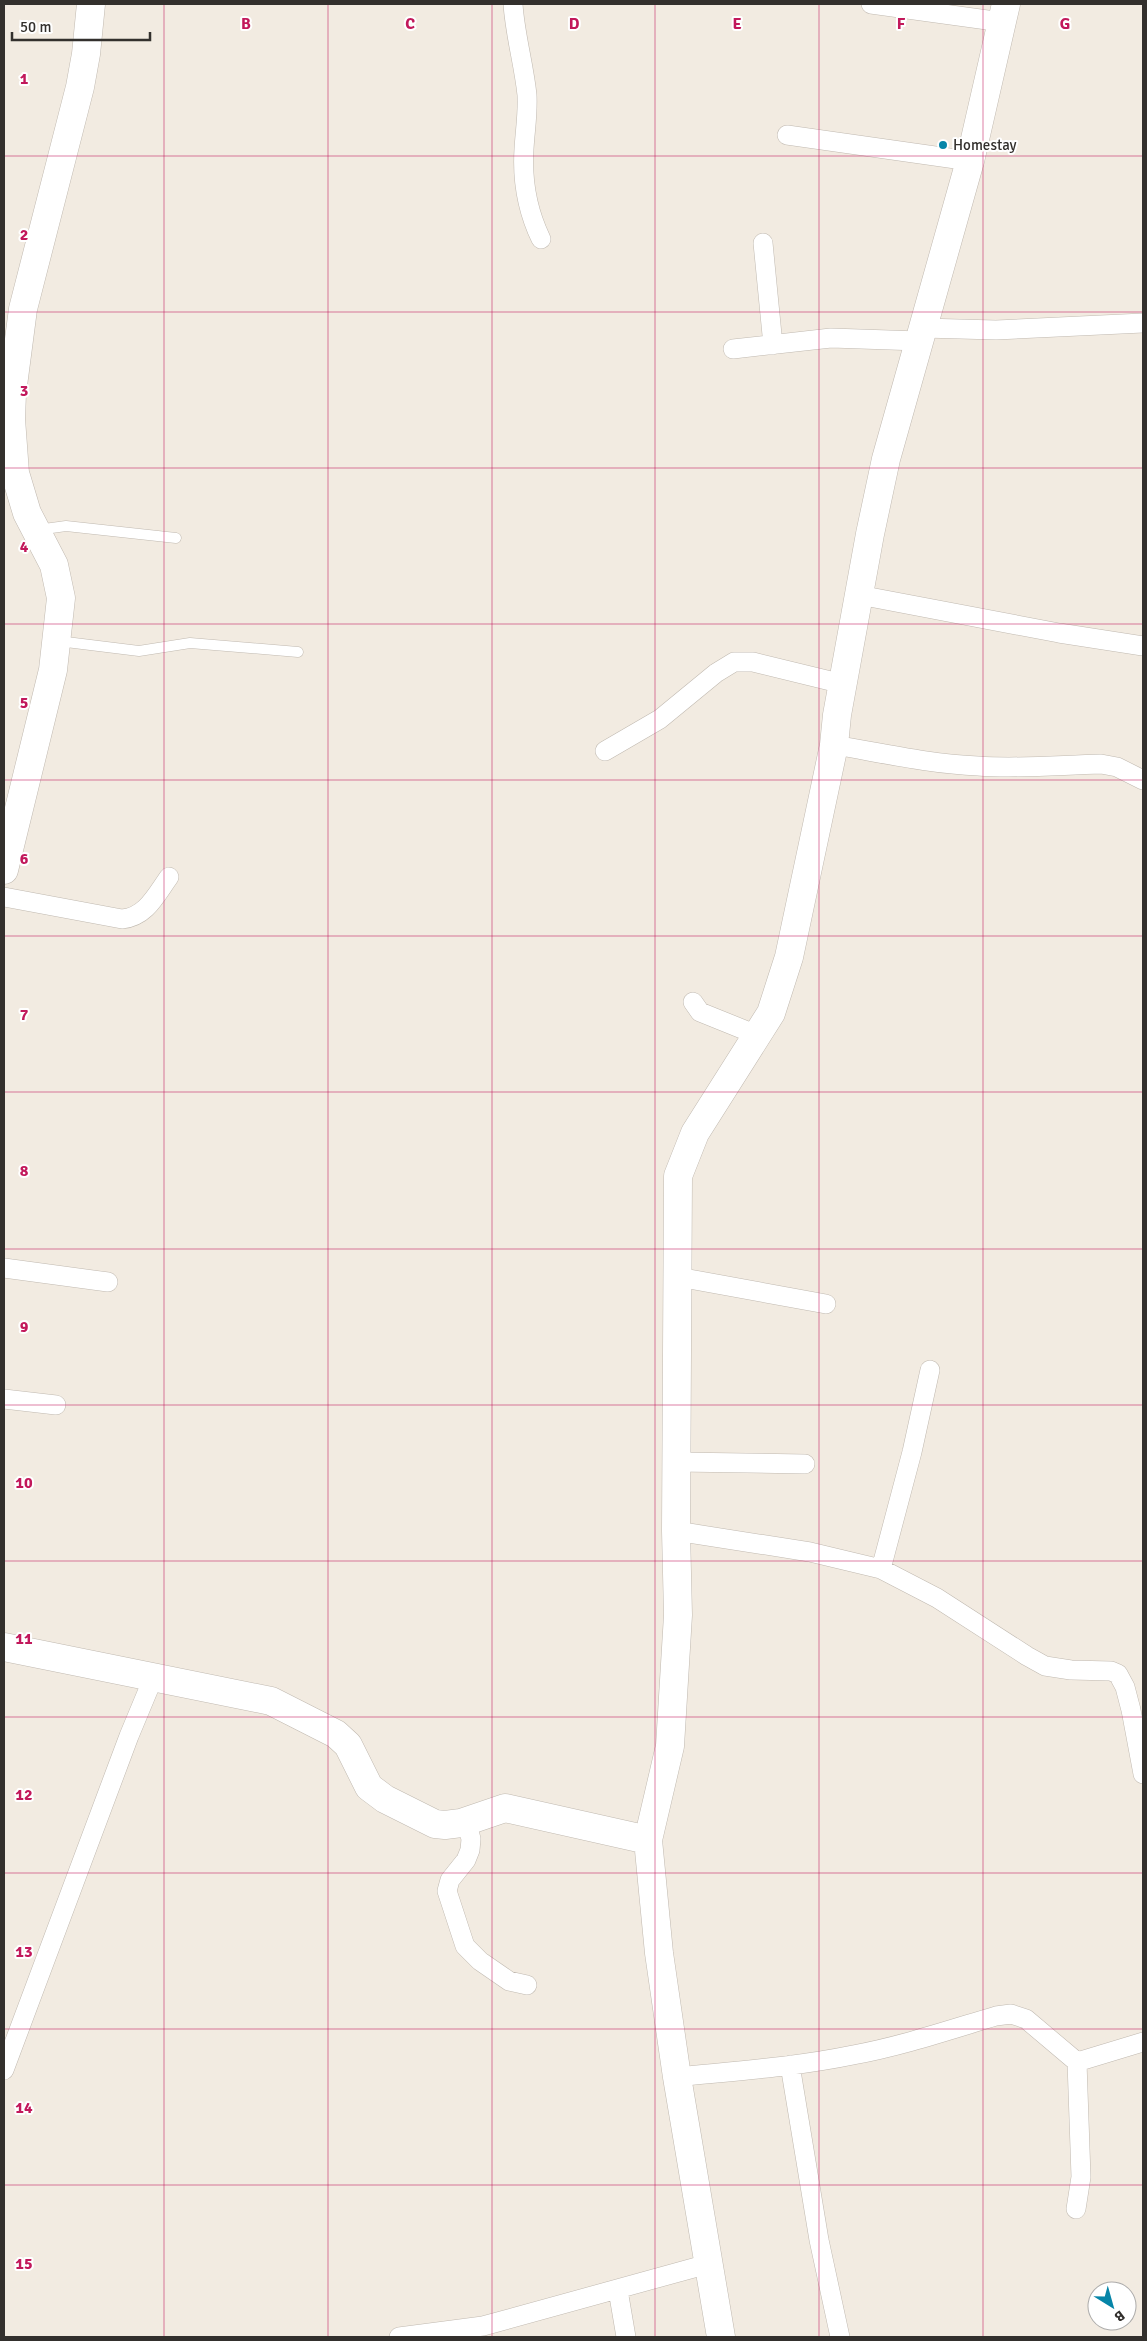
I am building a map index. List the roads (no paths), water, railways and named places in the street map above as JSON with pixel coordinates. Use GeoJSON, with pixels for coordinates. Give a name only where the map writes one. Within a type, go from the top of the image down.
{"type":"FeatureCollection","features":[{"type":"Feature","properties":{"kind":"street"},"geometry":{"type":"LineString","coordinates":[[4,870],[51,679],[61,598],[54,565],[20,493],[15,473],[11,419],[12,393],[23,309],[80,87],[86,54],[91,4]]}},
{"type":"Feature","properties":{"kind":"street"},"geometry":{"type":"LineString","coordinates":[[513,4],[527,96],[524,150],[525,181],[532,220],[541,239]]}},
{"type":"Feature","properties":{"kind":"street"},"geometry":{"type":"LineString","coordinates":[[721,2337],[676,2077],[659,1953],[648,1840],[670,1746],[678,1616],[676,1462],[678,1176],[695,1133],[771,1013],[790,958],[834,745],[843,684],[886,459],[970,161],[1004,13],[870,4]]}},
{"type":"Feature","properties":{"kind":"street"},"geometry":{"type":"LineString","coordinates":[[787,135],[970,161]]}},
{"type":"Feature","properties":{"kind":"street"},"geometry":{"type":"LineString","coordinates":[[763,243],[773,345]]}},
{"type":"Feature","properties":{"kind":"street"},"geometry":{"type":"LineString","coordinates":[[733,349],[831,338],[1143,323]]}},
{"type":"Feature","properties":{"kind":"street"},"geometry":{"type":"LineString","coordinates":[[860,594],[1059,633],[1143,646]]}},
{"type":"Feature","properties":{"kind":"street"},"geometry":{"type":"LineString","coordinates":[[605,751],[660,719],[716,673],[734,662],[753,662],[843,684]]}},
{"type":"Feature","properties":{"kind":"street"},"geometry":{"type":"LineString","coordinates":[[834,745],[942,763],[1002,768],[1101,764],[1116,767],[1143,780]]}},
{"type":"Feature","properties":{"kind":"street"},"geometry":{"type":"LineString","coordinates":[[4,897],[122,919],[136,916],[146,908],[169,877]]}},
{"type":"Feature","properties":{"kind":"street"},"geometry":{"type":"LineString","coordinates":[[693,1002],[700,1012],[757,1035]]}},
{"type":"Feature","properties":{"kind":"street"},"geometry":{"type":"LineString","coordinates":[[4,1268],[108,1282]]}},
{"type":"Feature","properties":{"kind":"street"},"geometry":{"type":"LineString","coordinates":[[678,1277],[826,1304]]}},
{"type":"Feature","properties":{"kind":"street"},"geometry":{"type":"LineString","coordinates":[[881,1569],[912,1452],[930,1370]]}},
{"type":"Feature","properties":{"kind":"street"},"geometry":{"type":"LineString","coordinates":[[4,1399],[56,1405]]}},
{"type":"Feature","properties":{"kind":"street"},"geometry":{"type":"LineString","coordinates":[[676,1462],[805,1464]]}},
{"type":"Feature","properties":{"kind":"street"},"geometry":{"type":"LineString","coordinates":[[676,1531],[810,1552],[881,1569],[937,1598],[1045,1666],[1071,1670],[1111,1671],[1118,1674],[1127,1694],[1143,1774]]}},
{"type":"Feature","properties":{"kind":"street"},"geometry":{"type":"LineString","coordinates":[[4,1647],[271,1701],[336,1734],[348,1745],[369,1787],[385,1800],[435,1824],[456,1823],[505,1808],[648,1840]]}},
{"type":"Feature","properties":{"kind":"street"},"geometry":{"type":"LineString","coordinates":[[4,2070],[154,1676]]}},
{"type":"Feature","properties":{"kind":"street"},"geometry":{"type":"LineString","coordinates":[[456,1823],[470,1839],[470,1850],[466,1860],[450,1880],[447,1891],[465,1946],[480,1961],[509,1981],[527,1984]]}},
{"type":"Feature","properties":{"kind":"street"},"geometry":{"type":"LineString","coordinates":[[676,2077],[790,2065],[872,2051],[1011,2014],[1026,2019],[1077,2062],[1081,2177],[1076,2209]]}},
{"type":"Feature","properties":{"kind":"street"},"geometry":{"type":"LineString","coordinates":[[1077,2062],[1143,2042]]}},
{"type":"Feature","properties":{"kind":"street"},"geometry":{"type":"LineString","coordinates":[[790,2065],[824,2265],[840,2337]]}},
{"type":"Feature","properties":{"kind":"street"},"geometry":{"type":"LineString","coordinates":[[399,2337],[483,2326],[708,2264]]}},
{"type":"Feature","properties":{"kind":"street"},"geometry":{"type":"LineString","coordinates":[[618,2290],[626,2337]]}},
{"type":"Feature","properties":{"kind":"lane"},"geometry":{"type":"LineString","coordinates":[[36,530],[66,526],[176,538]]}},
{"type":"Feature","properties":{"kind":"lane"},"geometry":{"type":"LineString","coordinates":[[57,641],[139,651],[190,643],[298,652]]}},
{"type":"Feature","properties":{"kind":"place","name":"Homestay"},"geometry":{"type":"Point","coordinates":[943,145]}}]}
